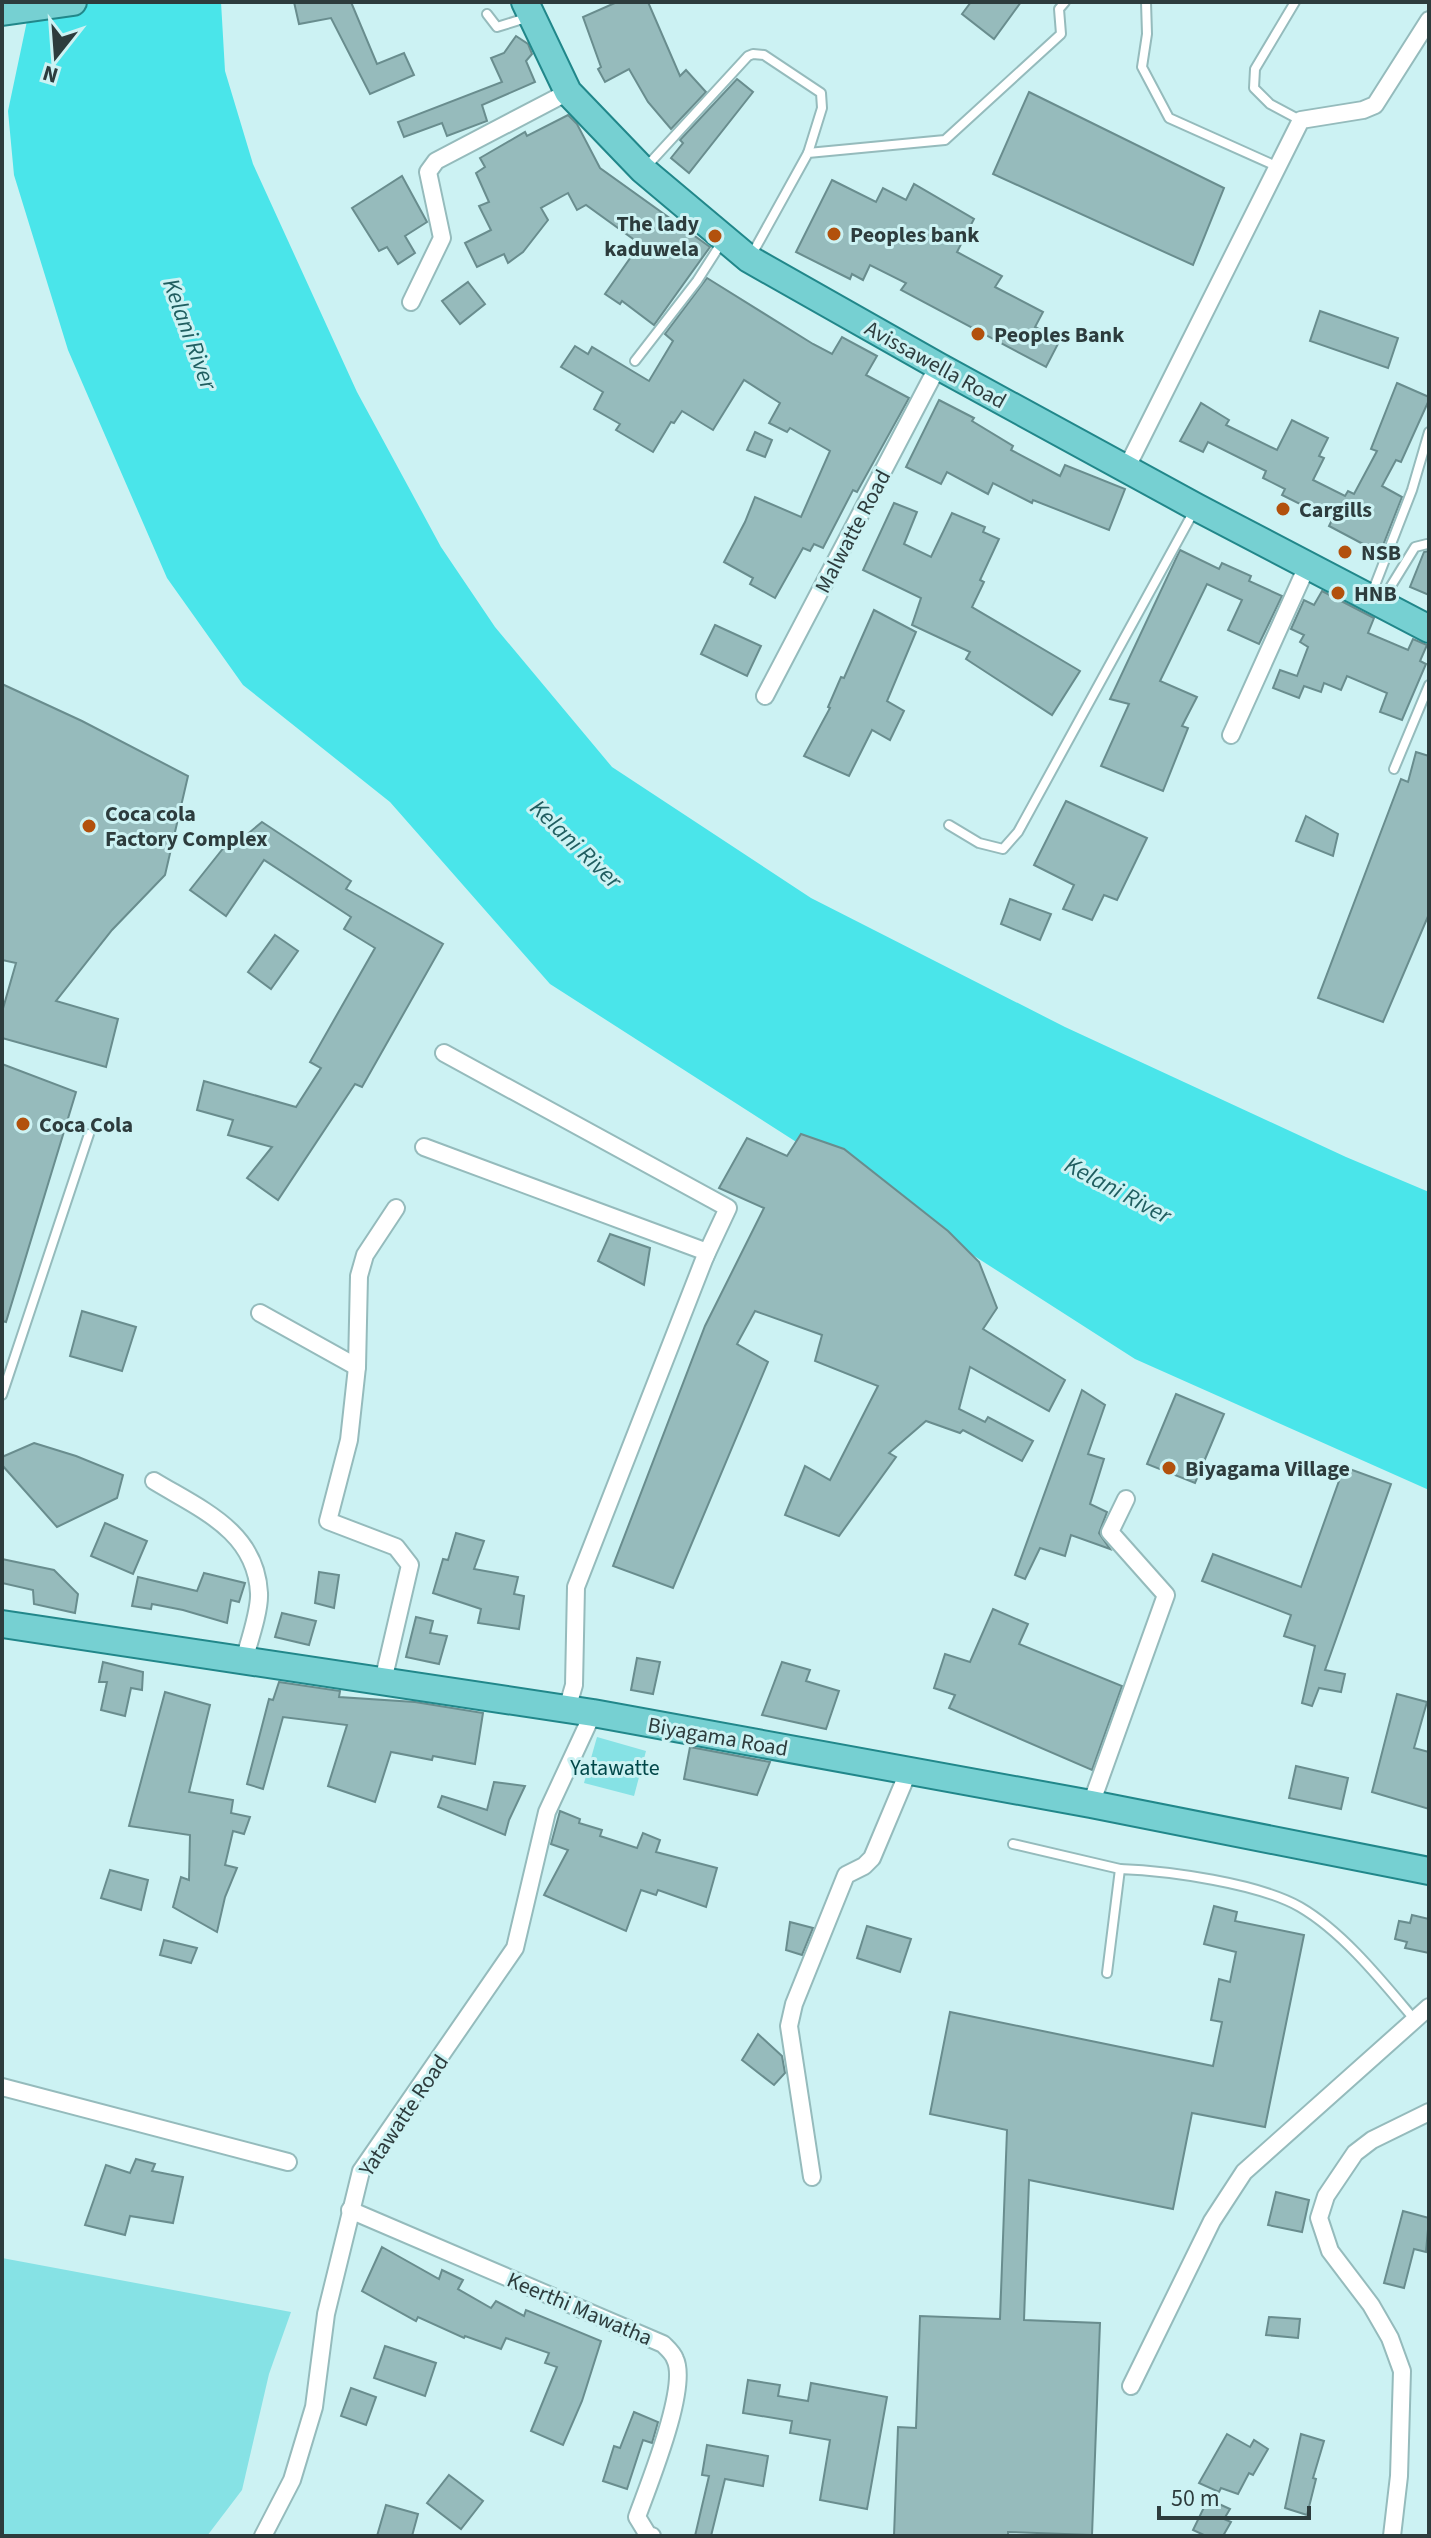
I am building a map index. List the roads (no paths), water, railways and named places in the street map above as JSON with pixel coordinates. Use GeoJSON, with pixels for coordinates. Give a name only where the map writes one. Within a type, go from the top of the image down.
{"type":"FeatureCollection","features":[{"type":"Feature","properties":{"kind":"main road"},"geometry":{"type":"LineString","coordinates":[[2,12],[73,2]]}},
{"type":"Feature","properties":{"kind":"main road","name":"Avissawella Road"},"geometry":{"type":"LineString","coordinates":[[528,9],[568,92],[643,170],[749,259],[1126,469],[1429,629]]}},
{"type":"Feature","properties":{"kind":"main road","name":"Biyagama Road"},"geometry":{"type":"LineString","coordinates":[[2,1624],[593,1713],[1091,1804],[1429,1871]]}},
{"type":"Feature","properties":{"kind":"street"},"geometry":{"type":"LineString","coordinates":[[1126,469],[1301,120],[1363,110],[1375,105],[1429,20]]}},
{"type":"Feature","properties":{"kind":"street"},"geometry":{"type":"LineString","coordinates":[[411,302],[442,238],[428,172],[436,161],[568,92]]}},
{"type":"Feature","properties":{"kind":"street","name":"Malwatte Road"},"geometry":{"type":"LineString","coordinates":[[765,696],[938,366]]}},
{"type":"Feature","properties":{"kind":"street"},"geometry":{"type":"LineString","coordinates":[[1231,735],[1308,564]]}},
{"type":"Feature","properties":{"kind":"street"},"geometry":{"type":"LineString","coordinates":[[444,1053],[728,1208],[705,1257],[576,1587],[574,1685],[567,1709]]}},
{"type":"Feature","properties":{"kind":"street"},"geometry":{"type":"LineString","coordinates":[[424,1147],[707,1252],[705,1257]]}},
{"type":"Feature","properties":{"kind":"street"},"geometry":{"type":"LineString","coordinates":[[383,1681],[410,1565],[396,1547],[328,1521],[349,1440],[357,1367],[359,1276],[365,1255],[396,1208]]}},
{"type":"Feature","properties":{"kind":"street"},"geometry":{"type":"LineString","coordinates":[[260,1313],[357,1367]]}},
{"type":"Feature","properties":{"kind":"street"},"geometry":{"type":"LineString","coordinates":[[154,1481],[228,1526],[253,1560],[260,1595],[244,1660]]}},
{"type":"Feature","properties":{"kind":"street"},"geometry":{"type":"LineString","coordinates":[[1091,1804],[1166,1595],[1110,1532],[1126,1499]]}},
{"type":"Feature","properties":{"kind":"street","name":"Yatawatte Road"},"geometry":{"type":"LineString","coordinates":[[263,2536],[292,2480],[314,2407],[326,2314],[361,2171],[515,1948],[547,1812],[593,1713]]}},
{"type":"Feature","properties":{"kind":"street"},"geometry":{"type":"LineString","coordinates":[[812,2177],[789,2026],[794,2004],[846,1875],[872,1858],[909,1770]]}},
{"type":"Feature","properties":{"kind":"street"},"geometry":{"type":"LineString","coordinates":[[1131,2386],[1212,2221],[1244,2172],[1429,2007]]}},
{"type":"Feature","properties":{"kind":"street"},"geometry":{"type":"LineString","coordinates":[[2,2087],[288,2162]]}},
{"type":"Feature","properties":{"kind":"street"},"geometry":{"type":"LineString","coordinates":[[1392,2536],[1399,2476],[1402,2371],[1390,2338],[1371,2305],[1330,2251],[1319,2218],[1326,2196],[1355,2153],[1372,2140],[1429,2112]]}},
{"type":"Feature","properties":{"kind":"street","name":"Keerthi Mawatha"},"geometry":{"type":"LineString","coordinates":[[350,2210],[663,2344],[676,2360],[678,2380],[664,2445],[637,2517],[648,2535],[652,2536]]}},
{"type":"Feature","properties":{"kind":"lane"},"geometry":{"type":"LineString","coordinates":[[808,153],[945,140],[1061,34],[1059,9],[1065,2]]}},
{"type":"Feature","properties":{"kind":"lane"},"geometry":{"type":"LineString","coordinates":[[1146,2],[1147,34],[1142,67],[1169,118],[1276,166]]}},
{"type":"Feature","properties":{"kind":"lane"},"geometry":{"type":"LineString","coordinates":[[1295,2],[1255,69],[1254,88],[1270,104],[1301,120]]}},
{"type":"Feature","properties":{"kind":"lane"},"geometry":{"type":"LineString","coordinates":[[487,14],[497,27],[528,9]]}},
{"type":"Feature","properties":{"kind":"lane"},"geometry":{"type":"LineString","coordinates":[[643,170],[748,56],[764,55],[821,93],[822,108],[808,153],[749,259]]}},
{"type":"Feature","properties":{"kind":"lane"},"geometry":{"type":"LineString","coordinates":[[635,361],[697,281],[724,238]]}},
{"type":"Feature","properties":{"kind":"lane"},"geometry":{"type":"LineString","coordinates":[[1376,600],[1429,432]]}},
{"type":"Feature","properties":{"kind":"lane"},"geometry":{"type":"LineString","coordinates":[[949,825],[979,843],[1003,849],[1018,832],[1196,507]]}},
{"type":"Feature","properties":{"kind":"lane"},"geometry":{"type":"LineString","coordinates":[[1376,600],[1415,547],[1427,544]]}},
{"type":"Feature","properties":{"kind":"lane"},"geometry":{"type":"LineString","coordinates":[[1394,769],[1429,685]]}},
{"type":"Feature","properties":{"kind":"lane"},"geometry":{"type":"LineString","coordinates":[[2,1395],[89,1134]]}},
{"type":"Feature","properties":{"kind":"lane"},"geometry":{"type":"LineString","coordinates":[[1013,1844],[1120,1869],[1151,1871],[1252,1888],[1300,1907],[1373,1970],[1414,2019]]}},
{"type":"Feature","properties":{"kind":"lane"},"geometry":{"type":"LineString","coordinates":[[1107,1973],[1120,1869]]}},
{"type":"Feature","properties":{"kind":"water","name":"Kelani River"},"geometry":{"type":"Polygon","coordinates":[[[31,2],[221,2],[225,71],[253,164],[357,392],[441,547],[495,627],[612,767],[811,898],[1065,1027],[1429,1192],[1429,1490],[1135,1359],[550,984],[390,802],[243,685],[167,578],[68,350],[14,175],[8,111],[31,2]]]}},
{"type":"Feature","properties":{"kind":"place","name":"Peoples bank"},"geometry":{"type":"Point","coordinates":[834,234]}},
{"type":"Feature","properties":{"kind":"place","name":"The lady kaduwela"},"geometry":{"type":"Point","coordinates":[715,236]}},
{"type":"Feature","properties":{"kind":"place","name":"Peoples Bank"},"geometry":{"type":"Point","coordinates":[978,334]}},
{"type":"Feature","properties":{"kind":"place","name":"Cargills"},"geometry":{"type":"Point","coordinates":[1283,509]}},
{"type":"Feature","properties":{"kind":"place","name":"NSB"},"geometry":{"type":"Point","coordinates":[1345,552]}},
{"type":"Feature","properties":{"kind":"place","name":"HNB"},"geometry":{"type":"Point","coordinates":[1338,593]}},
{"type":"Feature","properties":{"kind":"place","name":"Coca cola Factory Complex"},"geometry":{"type":"Point","coordinates":[89,826]}},
{"type":"Feature","properties":{"kind":"place","name":"Coca Cola"},"geometry":{"type":"Point","coordinates":[23,1124]}},
{"type":"Feature","properties":{"kind":"place","name":"Biyagama Village"},"geometry":{"type":"Point","coordinates":[1169,1468]}},
{"type":"Feature","properties":{"kind":"park label","name":"Yatawatte"},"geometry":{"type":"Point","coordinates":[615,1767]}}]}
